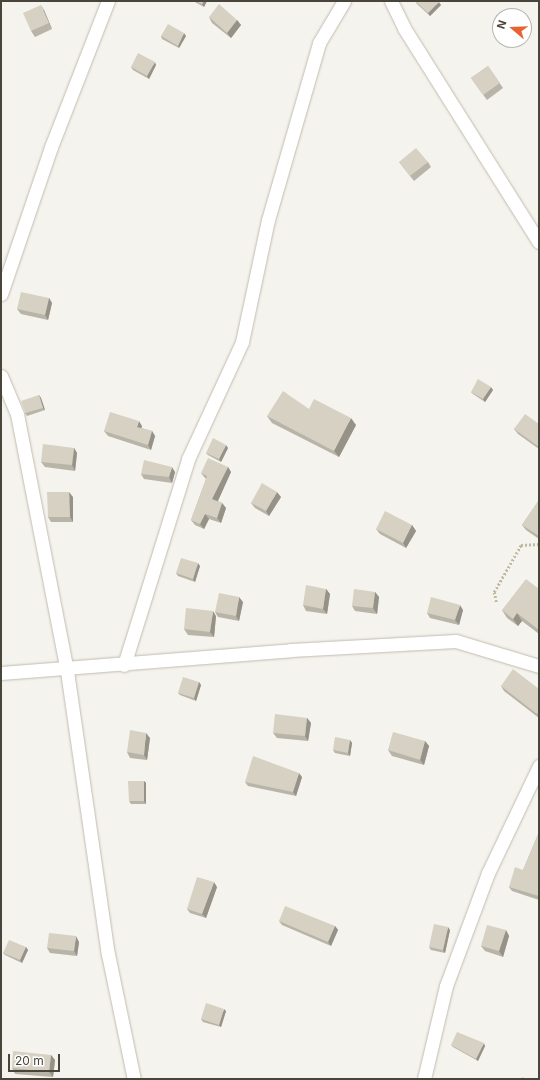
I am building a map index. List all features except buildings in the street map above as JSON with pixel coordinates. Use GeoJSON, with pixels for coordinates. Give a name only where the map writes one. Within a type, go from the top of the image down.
{"type":"FeatureCollection","features":[{"type":"Feature","properties":{"kind":"street"},"geometry":{"type":"LineString","coordinates":[[1,294],[51,147],[108,1]]}},
{"type":"Feature","properties":{"kind":"street"},"geometry":{"type":"LineString","coordinates":[[124,665],[188,459],[242,342],[268,220],[319,43],[344,1]]}},
{"type":"Feature","properties":{"kind":"street"},"geometry":{"type":"LineString","coordinates":[[391,1],[404,28],[539,242]]}},
{"type":"Feature","properties":{"kind":"street"},"geometry":{"type":"LineString","coordinates":[[1,376],[17,414],[67,671],[108,954],[134,1079]]}},
{"type":"Feature","properties":{"kind":"street"},"geometry":{"type":"LineString","coordinates":[[1,673],[67,671],[291,650],[456,641],[539,666]]}},
{"type":"Feature","properties":{"kind":"street"},"geometry":{"type":"LineString","coordinates":[[424,1079],[451,972],[488,873],[539,766]]}},
{"type":"Feature","properties":{"kind":"path"},"geometry":{"type":"LineString","coordinates":[[496,602],[494,592],[521,544],[539,544]]}}]}
